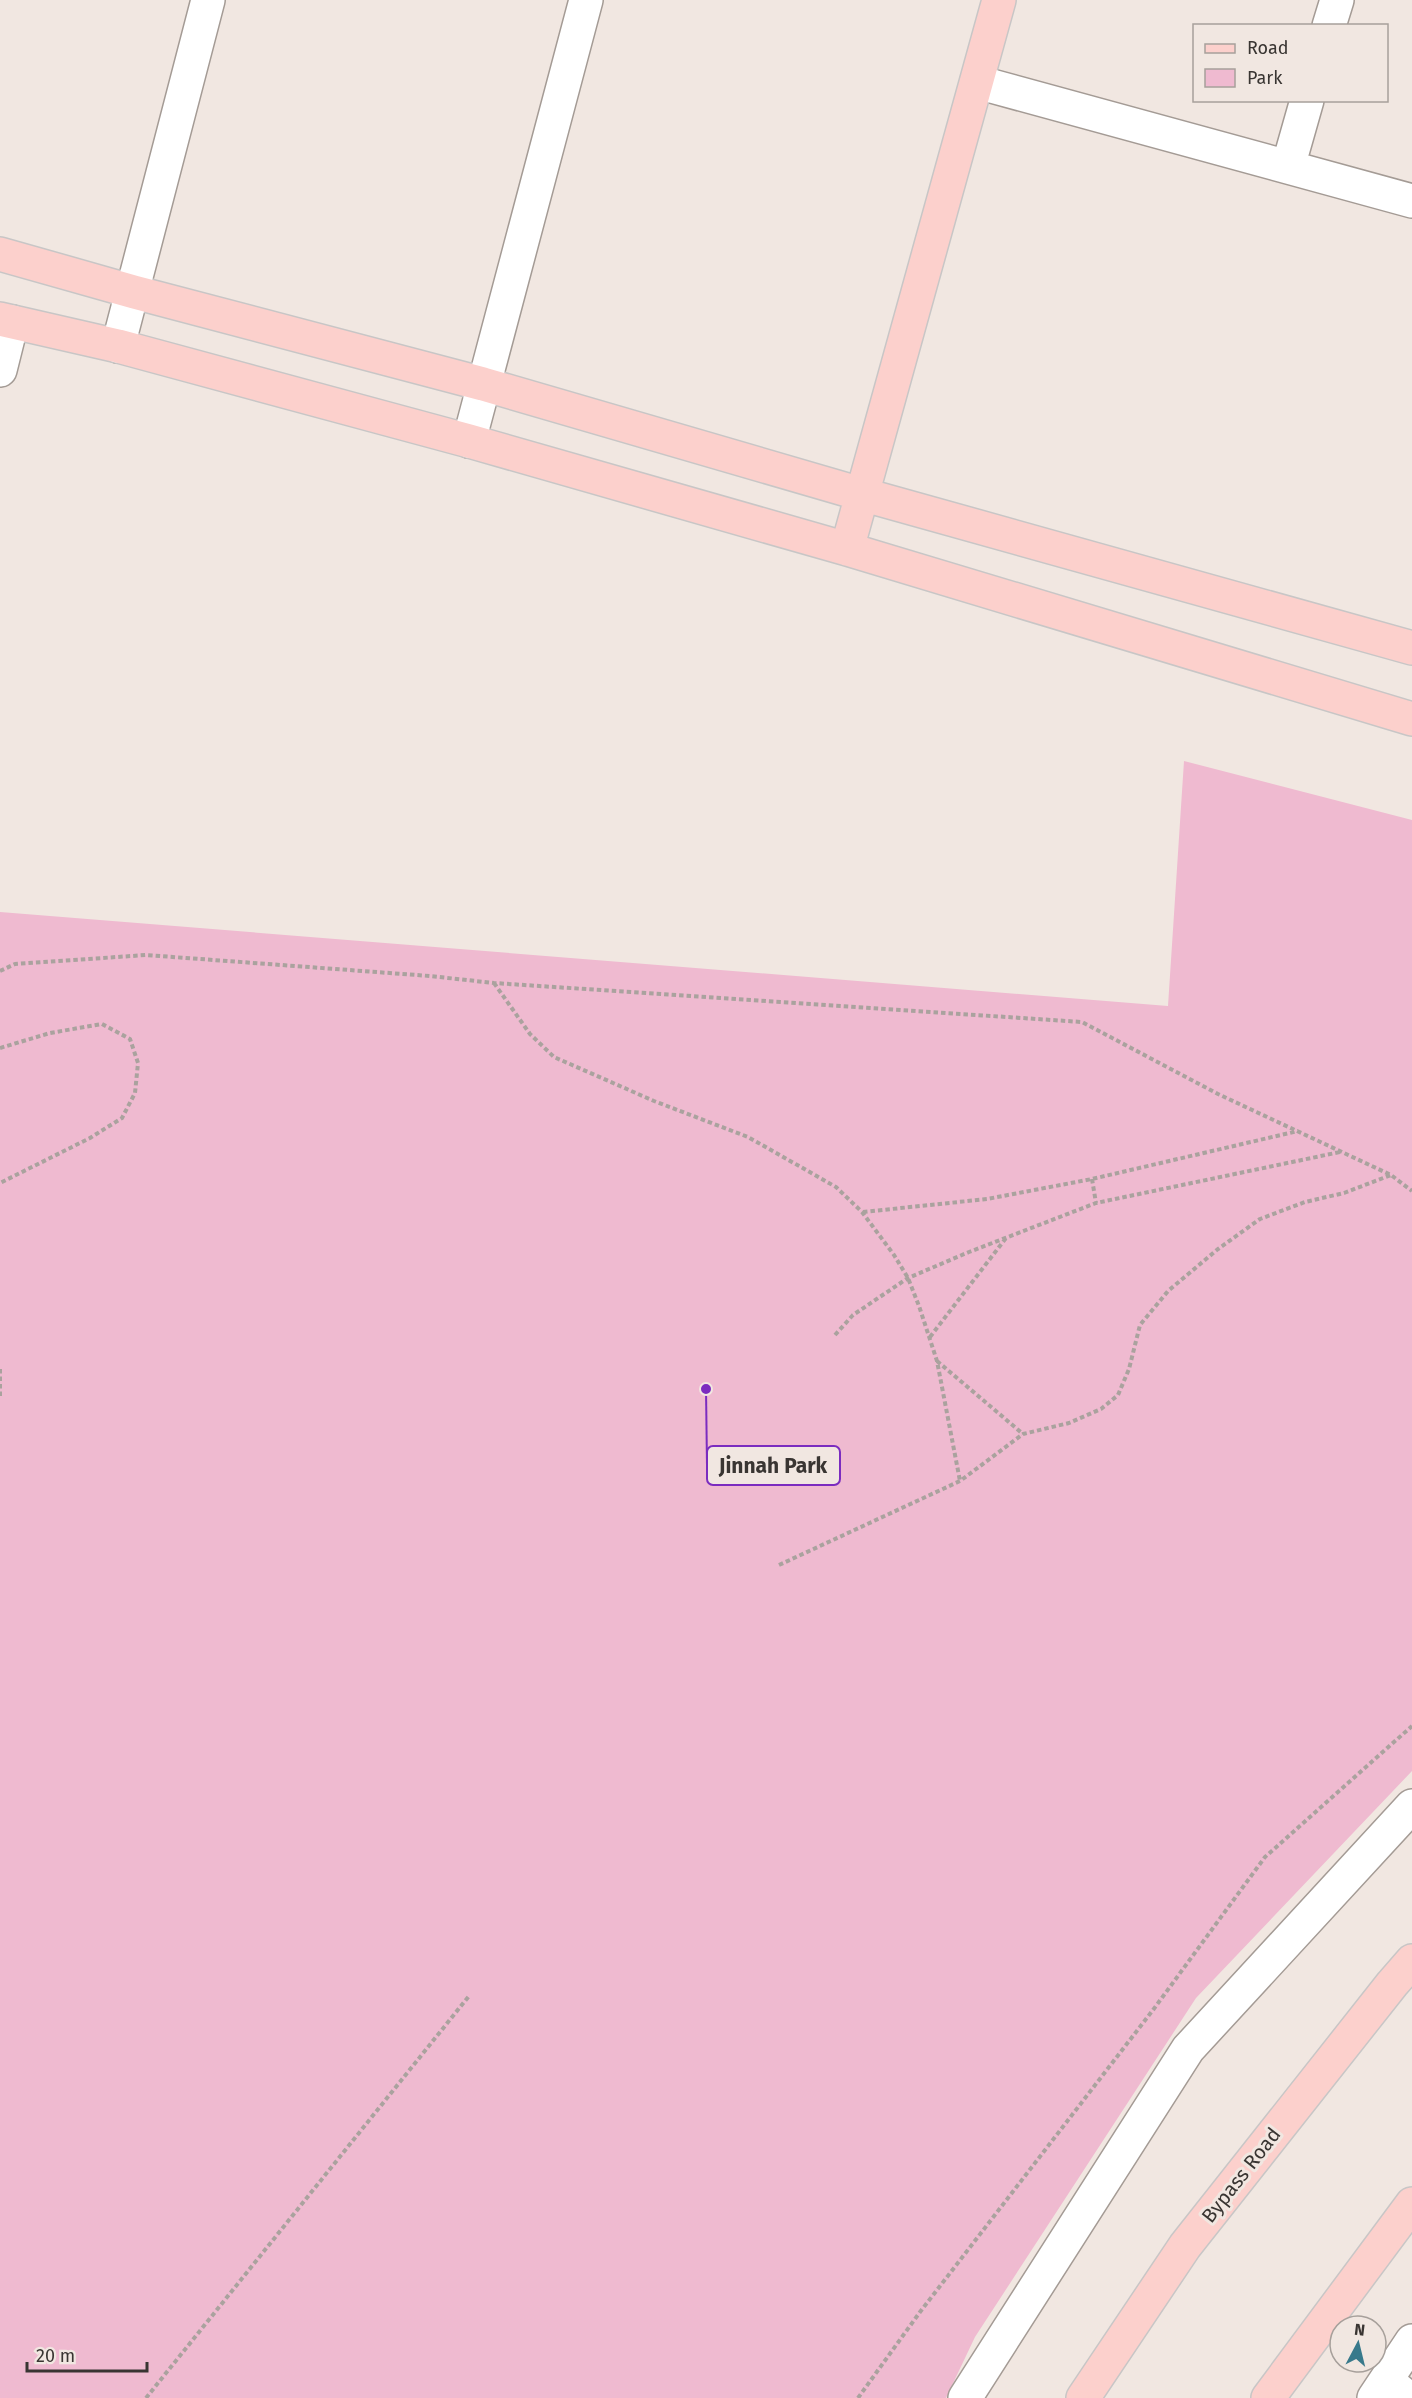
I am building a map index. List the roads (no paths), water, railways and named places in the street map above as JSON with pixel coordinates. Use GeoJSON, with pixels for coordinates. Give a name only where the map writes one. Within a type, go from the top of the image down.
{"type":"FeatureCollection","features":[{"type":"Feature","properties":{"kind":"main road"},"geometry":{"type":"LineString","coordinates":[[846,549],[999,0]]}},
{"type":"Feature","properties":{"kind":"main road"},"geometry":{"type":"LineString","coordinates":[[0,254],[134,292],[483,384],[861,494],[1412,648]]}},
{"type":"Feature","properties":{"kind":"main road"},"geometry":{"type":"LineString","coordinates":[[6,320],[118,346],[469,441],[846,549],[1412,719]]}},
{"type":"Feature","properties":{"kind":"main road","name":"Bypass Road"},"geometry":{"type":"LineString","coordinates":[[1083,2398],[1185,2246],[1412,1961]]}},
{"type":"Feature","properties":{"kind":"main road"},"geometry":{"type":"LineString","coordinates":[[1268,2398],[1412,2204]]}},
{"type":"Feature","properties":{"kind":"street"},"geometry":{"type":"LineString","coordinates":[[118,346],[134,292],[207,0]]}},
{"type":"Feature","properties":{"kind":"street"},"geometry":{"type":"LineString","coordinates":[[469,441],[586,0]]}},
{"type":"Feature","properties":{"kind":"street"},"geometry":{"type":"LineString","coordinates":[[1330,24],[1337,0]]}},
{"type":"Feature","properties":{"kind":"street"},"geometry":{"type":"LineString","coordinates":[[977,82],[1412,201]]}},
{"type":"Feature","properties":{"kind":"street"},"geometry":{"type":"LineString","coordinates":[[1288,167],[1306,102]]}},
{"type":"Feature","properties":{"kind":"street"},"geometry":{"type":"LineString","coordinates":[[0,370],[6,320]]}},
{"type":"Feature","properties":{"kind":"street"},"geometry":{"type":"LineString","coordinates":[[965,2398],[1188,2049],[1412,1806]]}},
{"type":"Feature","properties":{"kind":"street"},"geometry":{"type":"LineString","coordinates":[[1389,2392],[1412,2341]]}},
{"type":"Feature","properties":{"kind":"place","name":"Jinnah Park"},"geometry":{"type":"Point","coordinates":[706,1389]}}]}
